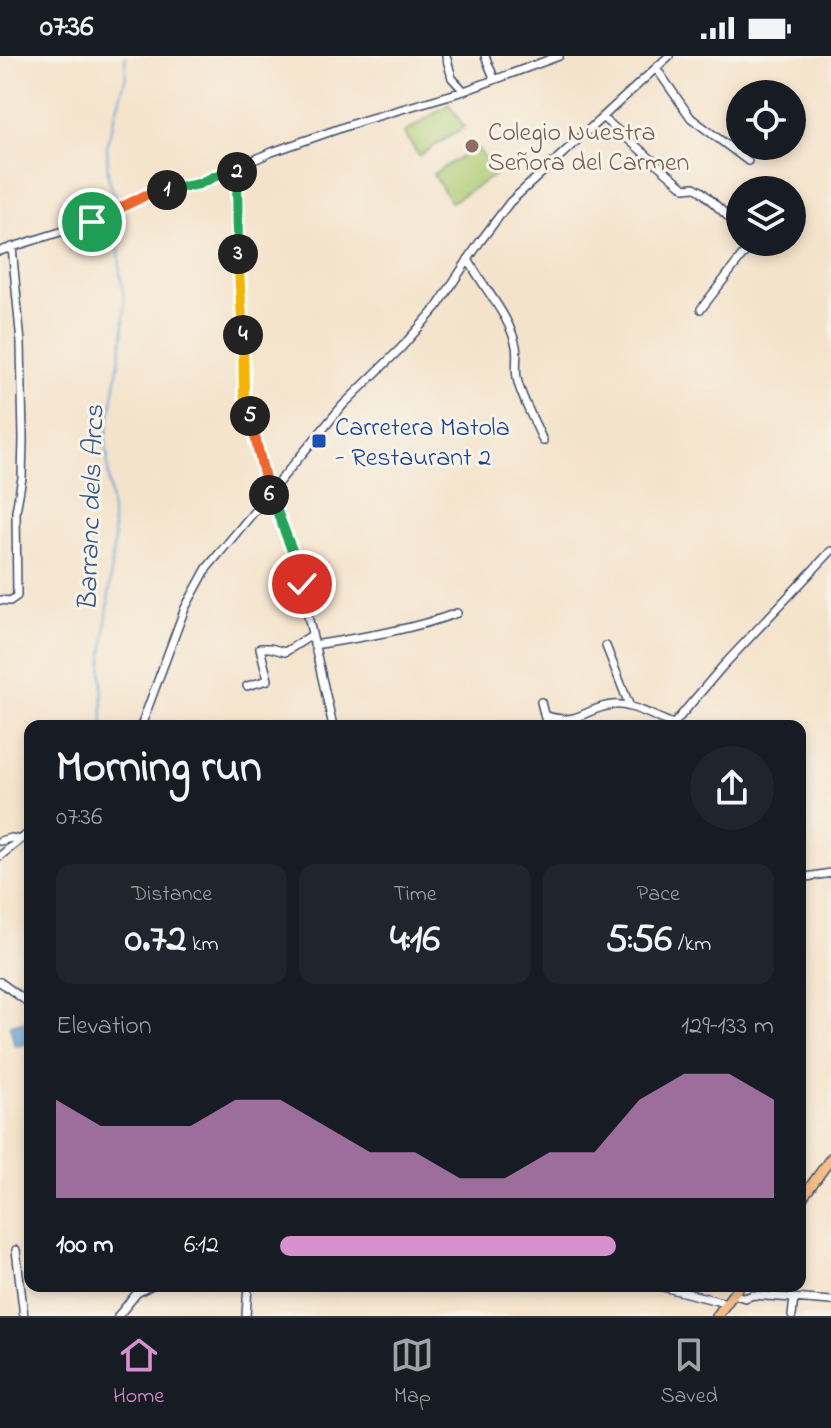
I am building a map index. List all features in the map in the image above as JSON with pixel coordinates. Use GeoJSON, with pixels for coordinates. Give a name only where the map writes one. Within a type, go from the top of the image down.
{"type":"FeatureCollection","features":[{"type":"Feature","properties":{"kind":"main road"},"geometry":{"type":"LineString","coordinates":[[806,1193],[831,1158]]}},
{"type":"Feature","properties":{"kind":"main road"},"geometry":{"type":"LineString","coordinates":[[717,1316],[734,1292]]}},
{"type":"Feature","properties":{"kind":"street"},"geometry":{"type":"LineString","coordinates":[[446,56],[452,78],[464,91]]}},
{"type":"Feature","properties":{"kind":"street"},"geometry":{"type":"LineString","coordinates":[[485,56],[494,78]]}},
{"type":"Feature","properties":{"kind":"street"},"geometry":{"type":"LineString","coordinates":[[1,248],[92,222],[146,195],[199,184],[237,166],[361,121],[464,91],[559,56]]}},
{"type":"Feature","properties":{"kind":"street"},"geometry":{"type":"LineString","coordinates":[[143,720],[195,587],[343,405],[437,307],[510,202],[669,56]]}},
{"type":"Feature","properties":{"kind":"street"},"geometry":{"type":"LineString","coordinates":[[656,68],[691,118],[748,161]]}},
{"type":"Feature","properties":{"kind":"street"},"geometry":{"type":"LineString","coordinates":[[602,117],[685,188],[694,187],[701,191],[726,215]]}},
{"type":"Feature","properties":{"kind":"street"},"geometry":{"type":"LineString","coordinates":[[237,166],[236,220],[244,394],[269,494],[293,550],[332,720]]}},
{"type":"Feature","properties":{"kind":"street"},"geometry":{"type":"LineString","coordinates":[[0,600],[10,601],[17,596],[16,511],[22,478],[21,343],[12,247]]}},
{"type":"Feature","properties":{"kind":"street"},"geometry":{"type":"LineString","coordinates":[[701,309],[742,256]]}},
{"type":"Feature","properties":{"kind":"street"},"geometry":{"type":"LineString","coordinates":[[468,259],[496,302],[516,347],[517,377],[543,441]]}},
{"type":"Feature","properties":{"kind":"street"},"geometry":{"type":"LineString","coordinates":[[676,720],[831,551]]}},
{"type":"Feature","properties":{"kind":"street"},"geometry":{"type":"LineString","coordinates":[[314,645],[397,630],[457,613]]}},
{"type":"Feature","properties":{"kind":"street"},"geometry":{"type":"LineString","coordinates":[[247,686],[268,680],[260,648],[285,652],[312,635]]}},
{"type":"Feature","properties":{"kind":"street"},"geometry":{"type":"LineString","coordinates":[[606,646],[630,708]]}},
{"type":"Feature","properties":{"kind":"street"},"geometry":{"type":"LineString","coordinates":[[541,702],[545,720]]}},
{"type":"Feature","properties":{"kind":"street"},"geometry":{"type":"LineString","coordinates":[[544,715],[558,720],[574,719],[613,704],[660,720]]}},
{"type":"Feature","properties":{"kind":"street"},"geometry":{"type":"LineString","coordinates":[[0,856],[24,837]]}},
{"type":"Feature","properties":{"kind":"street"},"geometry":{"type":"LineString","coordinates":[[0,841],[11,838],[20,840]]}},
{"type":"Feature","properties":{"kind":"street"},"geometry":{"type":"LineString","coordinates":[[806,877],[831,873]]}},
{"type":"Feature","properties":{"kind":"street"},"geometry":{"type":"LineString","coordinates":[[0,982],[24,1000]]}},
{"type":"Feature","properties":{"kind":"street"},"geometry":{"type":"LineString","coordinates":[[16,1250],[24,1316]]}},
{"type":"Feature","properties":{"kind":"street"},"geometry":{"type":"LineString","coordinates":[[118,1316],[136,1292]]}},
{"type":"Feature","properties":{"kind":"street"},"geometry":{"type":"LineString","coordinates":[[246,1316],[248,1292]]}},
{"type":"Feature","properties":{"kind":"street"},"geometry":{"type":"LineString","coordinates":[[683,1292],[726,1303]]}},
{"type":"Feature","properties":{"kind":"street"},"geometry":{"type":"LineString","coordinates":[[738,1292],[745,1298],[753,1295],[831,1301]]}},
{"type":"Feature","properties":{"kind":"street"},"geometry":{"type":"LineString","coordinates":[[792,1316],[794,1298]]}},
{"type":"Feature","properties":{"kind":"green space"},"geometry":{"type":"Polygon","coordinates":[[[449,104],[464,127],[419,156],[404,133],[449,104]]]}},
{"type":"Feature","properties":{"kind":"green space"},"geometry":{"type":"Polygon","coordinates":[[[477,147],[495,175],[451,202],[433,174],[477,147]]]}},
{"type":"Feature","properties":{"kind":"water"},"geometry":{"type":"Polygon","coordinates":[[[24,1022],[24,1044],[15,1046],[10,1025],[24,1022]]]}},
{"type":"Feature","properties":{"kind":"waterway","name":"Barranc dels Arcs"},"geometry":{"type":"LineString","coordinates":[[118,207],[108,176],[107,144],[126,76],[125,56]]}},
{"type":"Feature","properties":{"kind":"waterway","name":"Barranc dels Arcs"},"geometry":{"type":"LineString","coordinates":[[103,720],[102,667],[114,541],[106,439],[123,338],[125,303],[120,273],[118,213]]}},
{"type":"Feature","properties":{"kind":"place","name":"Colegio Nuestra Señora del Carmen"},"geometry":{"type":"Point","coordinates":[472,146]}},
{"type":"Feature","properties":{"kind":"place","name":"Carretera Matola - Restaurant 2"},"geometry":{"type":"Point","coordinates":[319,441]}},
{"type":"Feature","properties":{"kind":"route"},"geometry":{"type":"LineString","coordinates":[[92,222],[146,195],[199,184],[237,166],[236,220],[244,394],[268,495],[270,493],[279,510],[302,584]]}}]}
